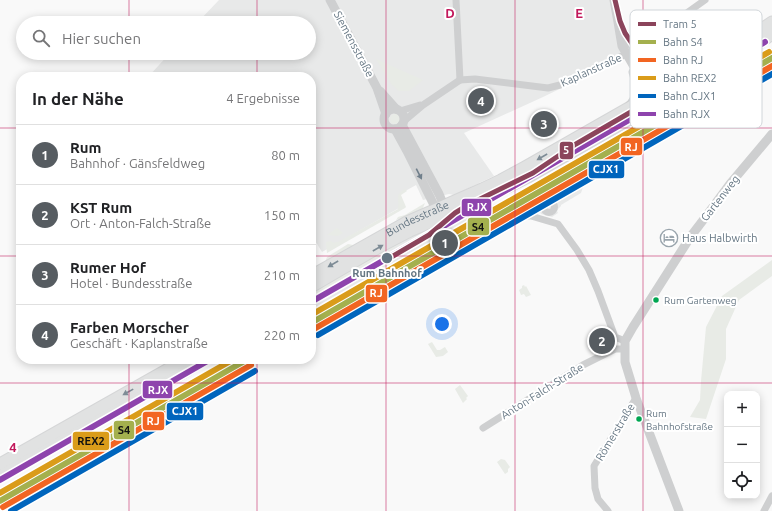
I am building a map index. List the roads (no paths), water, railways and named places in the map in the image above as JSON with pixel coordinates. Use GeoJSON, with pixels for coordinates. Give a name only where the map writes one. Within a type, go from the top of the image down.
{"type":"FeatureCollection","features":[{"type":"Feature","properties":{"kind":"main road","name":"Bundesstraße"},"geometry":{"type":"LineString","coordinates":[[762,29],[772,22]]}},
{"type":"Feature","properties":{"kind":"main road","name":"Bundesstraße"},"geometry":{"type":"LineString","coordinates":[[762,41],[772,34]]}},
{"type":"Feature","properties":{"kind":"main road","name":"Bundesstraße"},"geometry":{"type":"LineString","coordinates":[[316,273],[407,222],[440,209],[501,180],[630,107]]}},
{"type":"Feature","properties":{"kind":"main road","name":"Bundesstraße"},"geometry":{"type":"LineString","coordinates":[[316,284],[381,246],[414,229],[494,194],[528,177],[630,119]]}},
{"type":"Feature","properties":{"kind":"main road"},"geometry":{"type":"LineString","coordinates":[[0,464],[177,364]]}},
{"type":"Feature","properties":{"kind":"main road"},"geometry":{"type":"LineString","coordinates":[[0,476],[197,364]]}},
{"type":"Feature","properties":{"kind":"street","name":"Siemensstraße"},"geometry":{"type":"LineString","coordinates":[[330,0],[377,88],[386,114]]}},
{"type":"Feature","properties":{"kind":"street"},"geometry":{"type":"LineString","coordinates":[[423,105],[390,110],[386,114],[384,120],[386,125],[390,128],[400,125],[423,105],[460,80],[456,0]]}},
{"type":"Feature","properties":{"kind":"street"},"geometry":{"type":"LineString","coordinates":[[614,0],[622,46],[630,61]]}},
{"type":"Feature","properties":{"kind":"street","name":"Kaplanstraße"},"geometry":{"type":"LineString","coordinates":[[691,10],[705,0]]}},
{"type":"Feature","properties":{"kind":"street"},"geometry":{"type":"LineString","coordinates":[[618,22],[630,42]]}},
{"type":"Feature","properties":{"kind":"street","name":"Kaplanstraße"},"geometry":{"type":"LineString","coordinates":[[460,80],[475,79],[548,88],[560,85],[630,52]]}},
{"type":"Feature","properties":{"kind":"street"},"geometry":{"type":"LineString","coordinates":[[626,54],[630,64]]}},
{"type":"Feature","properties":{"kind":"street","name":"Siemensstraße"},"geometry":{"type":"LineString","coordinates":[[377,88],[398,110]]}},
{"type":"Feature","properties":{"kind":"street"},"geometry":{"type":"LineString","coordinates":[[625,110],[630,104]]}},
{"type":"Feature","properties":{"kind":"street"},"geometry":{"type":"LineString","coordinates":[[398,110],[403,115],[400,125],[407,151],[440,209],[445,213],[456,210]]}},
{"type":"Feature","properties":{"kind":"street","name":"Gartenweg"},"geometry":{"type":"LineString","coordinates":[[625,345],[646,308],[691,236],[730,184],[772,134]]}},
{"type":"Feature","properties":{"kind":"street"},"geometry":{"type":"LineString","coordinates":[[414,229],[433,219],[440,209]]}},
{"type":"Feature","properties":{"kind":"street"},"geometry":{"type":"LineString","coordinates":[[551,212],[589,270],[615,336],[625,345],[625,362],[636,398],[676,508]]}},
{"type":"Feature","properties":{"kind":"street"},"geometry":{"type":"LineString","coordinates":[[396,285],[518,218],[531,216],[558,224]]}},
{"type":"Feature","properties":{"kind":"street","name":"Anton-Falch-Straße"},"geometry":{"type":"LineString","coordinates":[[483,428],[583,365],[625,345]]}},
{"type":"Feature","properties":{"kind":"street","name":"Römerstraße"},"geometry":{"type":"LineString","coordinates":[[608,511],[598,499],[595,488],[594,466],[636,398]]}},
{"type":"Feature","properties":{"kind":"street"},"geometry":{"type":"LineString","coordinates":[[764,511],[772,496]]}},
{"type":"Feature","properties":{"kind":"tram line","name":"5"},"geometry":{"type":"LineString","coordinates":[[615,0],[620,21],[630,40]]}},
{"type":"Feature","properties":{"kind":"tram line","name":"5"},"geometry":{"type":"LineString","coordinates":[[388,259],[429,235],[455,213],[468,205],[533,173],[576,144],[630,112]]}},
{"type":"Feature","properties":{"kind":"tram line"},"geometry":{"type":"LineString","coordinates":[[357,277],[388,259]]}},
{"type":"Feature","properties":{"kind":"rail line","name":"REX2"},"geometry":{"type":"LineString","coordinates":[[762,56],[769,52]]}},
{"type":"Feature","properties":{"kind":"rail line","name":"S4"},"geometry":{"type":"LineString","coordinates":[[762,64],[772,58]]}},
{"type":"Feature","properties":{"kind":"rail line","name":"RJ"},"geometry":{"type":"LineString","coordinates":[[762,72],[772,66]]}},
{"type":"Feature","properties":{"kind":"rail line","name":"CJX1"},"geometry":{"type":"LineString","coordinates":[[762,80],[772,74]]}},
{"type":"Feature","properties":{"kind":"rail line","name":"RJX"},"geometry":{"type":"LineString","coordinates":[[316,299],[630,119]]}},
{"type":"Feature","properties":{"kind":"rail line","name":"REX2"},"geometry":{"type":"LineString","coordinates":[[316,312],[637,128]]}},
{"type":"Feature","properties":{"kind":"rail line","name":"S4"},"geometry":{"type":"LineString","coordinates":[[316,320],[650,128]]}},
{"type":"Feature","properties":{"kind":"rail line","name":"RJ"},"geometry":{"type":"LineString","coordinates":[[316,328],[664,128]]}},
{"type":"Feature","properties":{"kind":"rail line","name":"CJX1"},"geometry":{"type":"LineString","coordinates":[[318,335],[678,128]]}},
{"type":"Feature","properties":{"kind":"rail line","name":"RJX"},"geometry":{"type":"LineString","coordinates":[[0,480],[202,364]]}},
{"type":"Feature","properties":{"kind":"rail line","name":"REX2"},"geometry":{"type":"LineString","coordinates":[[0,493],[225,364]]}},
{"type":"Feature","properties":{"kind":"rail line","name":"S4"},"geometry":{"type":"LineString","coordinates":[[0,501],[239,364]]}},
{"type":"Feature","properties":{"kind":"rail line","name":"RJ"},"geometry":{"type":"LineString","coordinates":[[3,507],[251,365]]}},
{"type":"Feature","properties":{"kind":"rail line","name":"CJX1"},"geometry":{"type":"LineString","coordinates":[[11,511],[255,371]]}},
{"type":"Feature","properties":{"kind":"place","name":"Farben Morscher"},"geometry":{"type":"Point","coordinates":[481,101]}},
{"type":"Feature","properties":{"kind":"place","name":"Rumer Hof"},"geometry":{"type":"Point","coordinates":[544,124]}},
{"type":"Feature","properties":{"kind":"place","name":"Haus Halbwirth"},"geometry":{"type":"Point","coordinates":[669,238]}},
{"type":"Feature","properties":{"kind":"place","name":"Rum"},"geometry":{"type":"Point","coordinates":[445,243]}},
{"type":"Feature","properties":{"kind":"place","name":"Rum Bahnhof"},"geometry":{"type":"Point","coordinates":[387,258]}},
{"type":"Feature","properties":{"kind":"place","name":"Rum Gartenweg"},"geometry":{"type":"Point","coordinates":[656,300]}},
{"type":"Feature","properties":{"kind":"place","name":"KST Rum"},"geometry":{"type":"Point","coordinates":[602,341]}},
{"type":"Feature","properties":{"kind":"place","name":"Rum Bahnhofstraße"},"geometry":{"type":"Point","coordinates":[639,419]}}]}
